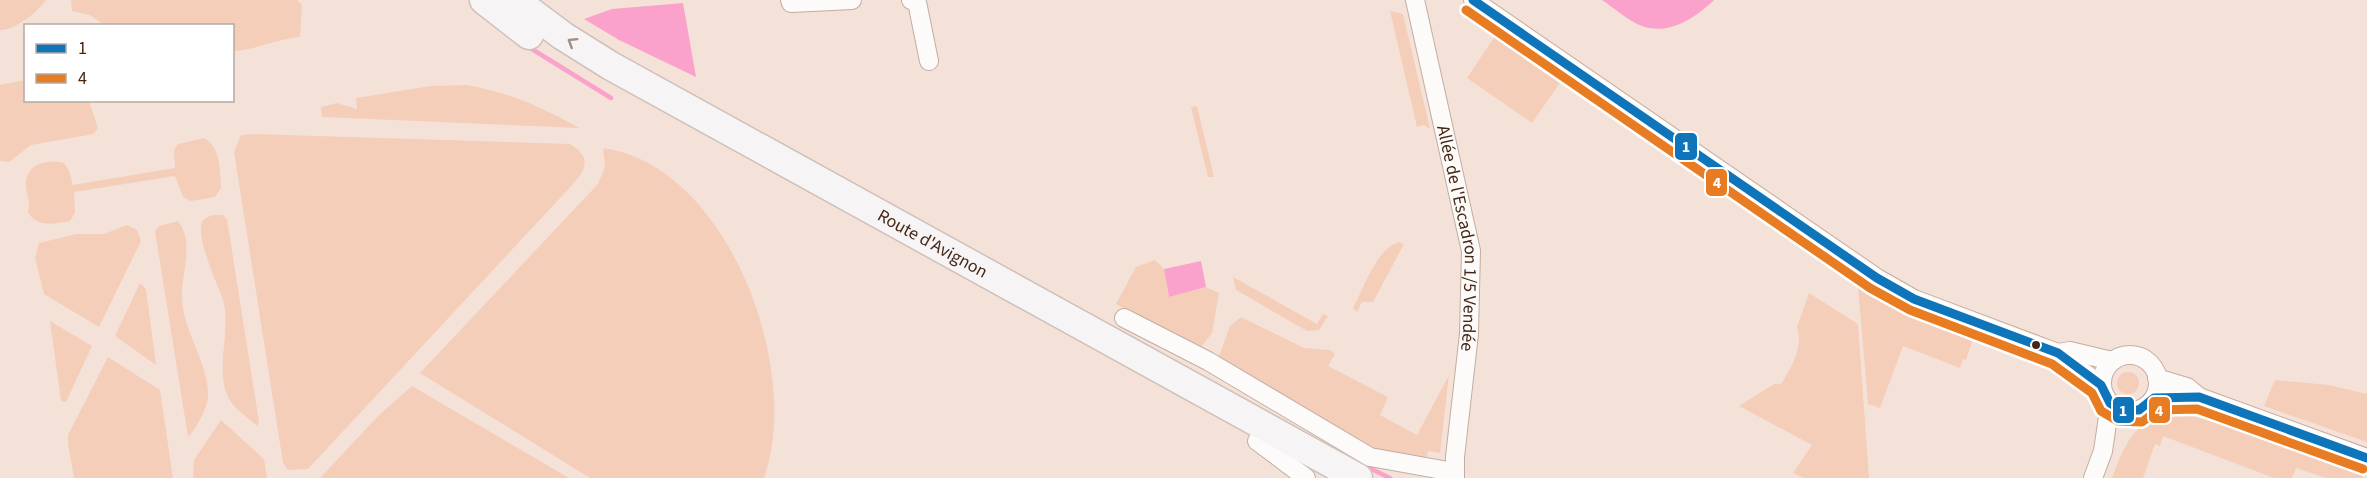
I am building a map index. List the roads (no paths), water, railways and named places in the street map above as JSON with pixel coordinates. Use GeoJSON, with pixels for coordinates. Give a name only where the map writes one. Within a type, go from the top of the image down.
{"type":"FeatureCollection","features":[{"type":"Feature","properties":{"kind":"main road","name":"Route d'Avignon"},"geometry":{"type":"LineString","coordinates":[[484,0],[560,58],[1325,478]]}},
{"type":"Feature","properties":{"kind":"main road","name":"Route d'Avignon"},"geometry":{"type":"LineString","coordinates":[[515,0],[562,36],[620,72],[1358,478]]}},
{"type":"Feature","properties":{"kind":"street"},"geometry":{"type":"LineString","coordinates":[[790,0],[791,3],[852,0]]}},
{"type":"Feature","properties":{"kind":"street"},"geometry":{"type":"LineString","coordinates":[[911,0],[917,2],[929,62]]}},
{"type":"Feature","properties":{"kind":"street","name":"Allée de l'Escadron 1/5 Vendée"},"geometry":{"type":"LineString","coordinates":[[1415,0],[1471,251],[1469,334],[1455,475]]}},
{"type":"Feature","properties":{"kind":"street"},"geometry":{"type":"LineString","coordinates":[[1473,0],[1886,283],[1914,299],[2058,353],[2101,385],[2115,408],[2129,411],[2139,410],[2154,398],[2199,397]]}},
{"type":"Feature","properties":{"kind":"street"},"geometry":{"type":"LineString","coordinates":[[1124,318],[1208,361],[1370,457],[1455,475]]}},
{"type":"Feature","properties":{"kind":"street"},"geometry":{"type":"LineString","coordinates":[[2058,353],[2070,351],[2112,361]]}},
{"type":"Feature","properties":{"kind":"street"},"geometry":{"type":"LineString","coordinates":[[2101,385],[2106,368],[2112,361],[2119,357],[2136,355],[2150,363],[2157,378],[2154,398]]}},
{"type":"Feature","properties":{"kind":"street"},"geometry":{"type":"LineString","coordinates":[[2157,378],[2187,387],[2199,397],[2367,458]]}},
{"type":"Feature","properties":{"kind":"street"},"geometry":{"type":"LineString","coordinates":[[2103,452],[2110,403]]}},
{"type":"Feature","properties":{"kind":"street"},"geometry":{"type":"LineString","coordinates":[[2093,478],[2103,452],[2129,411]]}},
{"type":"Feature","properties":{"kind":"street"},"geometry":{"type":"LineString","coordinates":[[1257,441],[1306,478]]}},
{"type":"Feature","properties":{"kind":"waterway"},"geometry":{"type":"LineString","coordinates":[[527,46],[611,98]]}},
{"type":"Feature","properties":{"kind":"waterway"},"geometry":{"type":"LineString","coordinates":[[1361,464],[1390,478]]}}]}
